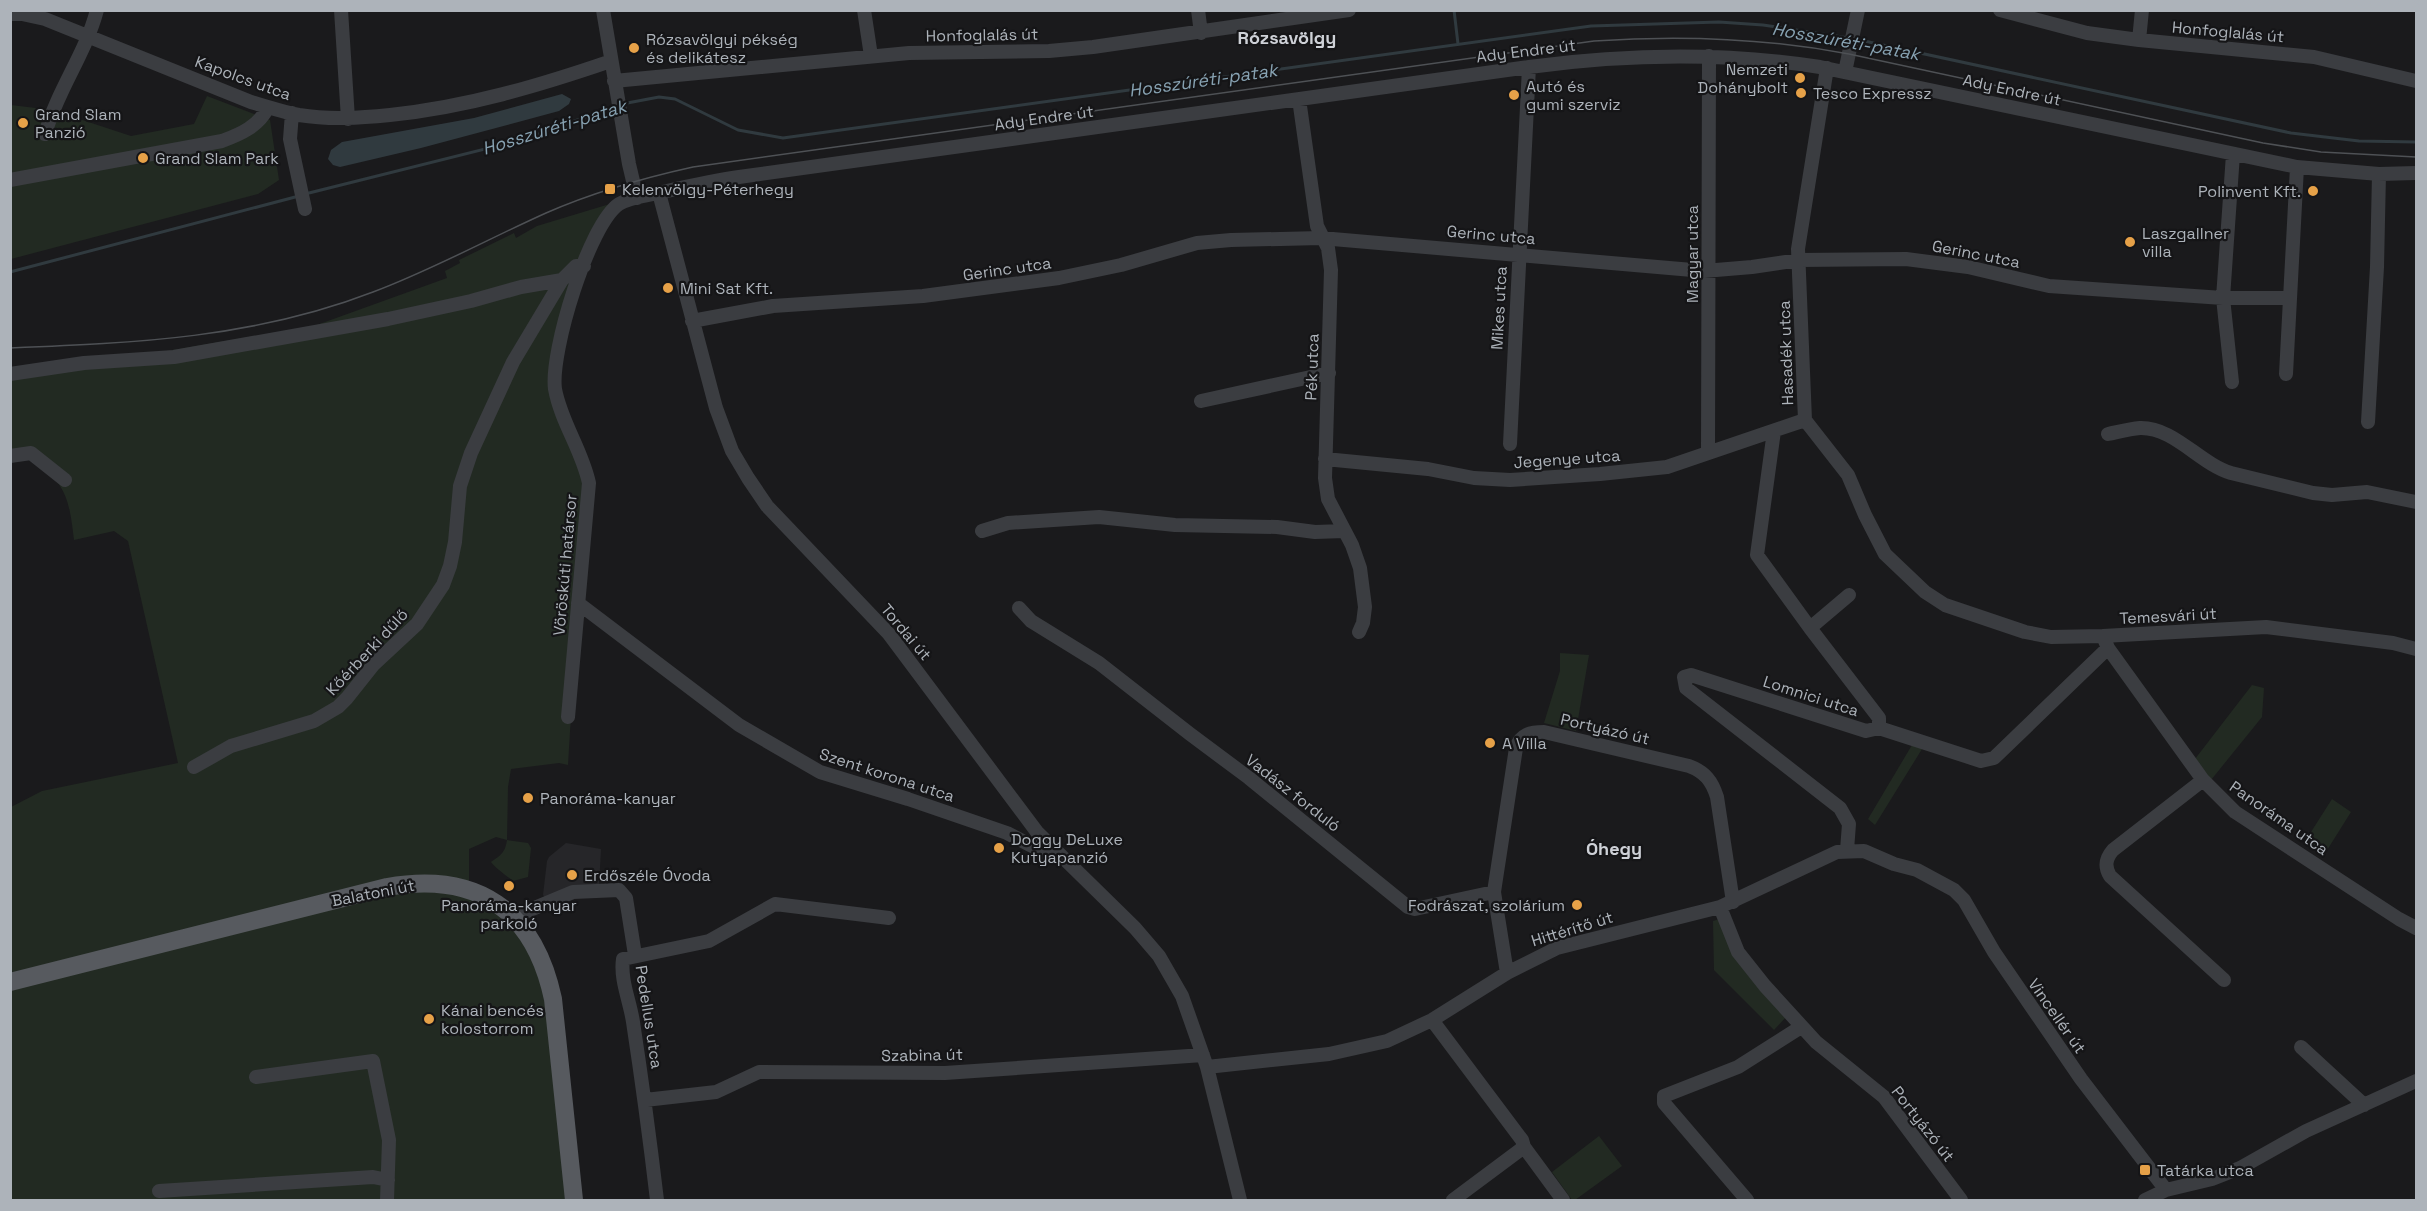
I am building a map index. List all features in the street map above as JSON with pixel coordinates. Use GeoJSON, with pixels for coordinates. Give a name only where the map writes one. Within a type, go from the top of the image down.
{"type":"FeatureCollection","features":[{"type":"Feature","properties":{"kind":"main road","name":"Balatoni út"},"geometry":{"type":"LineString","coordinates":[[10,982],[403,884],[435,884],[469,890],[503,907],[513,917],[527,933],[547,971],[553,999],[574,1200]]}},
{"type":"Feature","properties":{"kind":"street"},"geometry":{"type":"LineString","coordinates":[[45,134],[52,110],[89,37],[97,10]]}},
{"type":"Feature","properties":{"kind":"street"},"geometry":{"type":"LineString","coordinates":[[341,10],[348,119]]}},
{"type":"Feature","properties":{"kind":"street"},"geometry":{"type":"LineString","coordinates":[[603,10],[636,198]]}},
{"type":"Feature","properties":{"kind":"street"},"geometry":{"type":"LineString","coordinates":[[864,10],[871,56]]}},
{"type":"Feature","properties":{"kind":"street"},"geometry":{"type":"LineString","coordinates":[[1198,10],[1201,33]]}},
{"type":"Feature","properties":{"kind":"street","name":"Honfoglalás út"},"geometry":{"type":"LineString","coordinates":[[614,81],[909,53],[1049,51],[1201,33],[1349,10]]}},
{"type":"Feature","properties":{"kind":"street"},"geometry":{"type":"LineString","coordinates":[[1845,72],[1858,10]]}},
{"type":"Feature","properties":{"kind":"street","name":"Honfoglalás út"},"geometry":{"type":"LineString","coordinates":[[2000,10],[2076,31],[2139,40],[2314,57],[2416,81]]}},
{"type":"Feature","properties":{"kind":"street"},"geometry":{"type":"LineString","coordinates":[[2139,40],[2142,10]]}},
{"type":"Feature","properties":{"kind":"street","name":"Kapolcs utca"},"geometry":{"type":"LineString","coordinates":[[10,14],[45,19],[268,107],[292,113],[348,119],[437,109],[475,102],[537,86],[611,61]]}},
{"type":"Feature","properties":{"kind":"street","name":"Ady Endre út"},"geometry":{"type":"LineString","coordinates":[[636,198],[739,177],[1529,67],[1606,59],[1709,56],[1778,60],[1827,68],[2297,167],[2379,174],[2416,173]]}},
{"type":"Feature","properties":{"kind":"street","name":"Magyar utca"},"geometry":{"type":"LineString","coordinates":[[1708,452],[1709,56]]}},
{"type":"Feature","properties":{"kind":"street","name":"Mikes utca"},"geometry":{"type":"LineString","coordinates":[[1510,444],[1529,67]]}},
{"type":"Feature","properties":{"kind":"street","name":"Hasadék utca"},"geometry":{"type":"LineString","coordinates":[[1827,68],[1800,237],[1805,420],[1848,475],[1864,515],[1885,554],[1925,592],[1945,605],[2025,632],[2106,642]]}},
{"type":"Feature","properties":{"kind":"street","name":"Pék utca"},"geometry":{"type":"LineString","coordinates":[[1299,99],[1317,226],[1328,248],[1331,270],[1326,494],[1352,545],[1361,578],[1365,607],[1359,632]]}},
{"type":"Feature","properties":{"kind":"street"},"geometry":{"type":"LineString","coordinates":[[10,180],[222,141],[254,126],[263,118],[268,107]]}},
{"type":"Feature","properties":{"kind":"street"},"geometry":{"type":"LineString","coordinates":[[292,113],[290,139],[304,206]]}},
{"type":"Feature","properties":{"kind":"street"},"geometry":{"type":"LineString","coordinates":[[2232,382],[2223,298],[2233,154]]}},
{"type":"Feature","properties":{"kind":"street"},"geometry":{"type":"LineString","coordinates":[[2286,374],[2297,167]]}},
{"type":"Feature","properties":{"kind":"street"},"geometry":{"type":"LineString","coordinates":[[2368,422],[2378,267],[2379,174]]}},
{"type":"Feature","properties":{"kind":"street","name":"Tordai út"},"geometry":{"type":"LineString","coordinates":[[659,193],[692,321],[725,435],[732,451],[759,495],[889,634],[1037,832],[1135,928],[1159,956],[1182,996],[1205,1061],[1240,1200]]}},
{"type":"Feature","properties":{"kind":"street","name":"Vöröskúti határsor"},"geometry":{"type":"LineString","coordinates":[[568,717],[589,483],[581,454],[560,409],[554,376],[555,361],[564,320],[601,222],[621,203],[636,198]]}},
{"type":"Feature","properties":{"kind":"street","name":"Gerinc utca"},"geometry":{"type":"LineString","coordinates":[[692,321],[773,306],[923,296],[1059,278],[1121,265],[1197,243],[1322,238],[1709,271],[1799,260],[1906,259],[1968,267],[2049,286],[2223,298],[2289,298]]}},
{"type":"Feature","properties":{"kind":"street","name":"Kőérberki dűlő"},"geometry":{"type":"LineString","coordinates":[[194,767],[231,746],[314,721],[338,707],[374,664],[417,624],[443,585],[450,566],[455,542],[460,486],[471,453],[513,362],[562,280],[576,266],[584,266]]}},
{"type":"Feature","properties":{"kind":"street","name":"Kőérberki dűlő"},"geometry":{"type":"LineString","coordinates":[[10,374],[84,363],[174,357],[221,349],[388,319],[471,301],[521,287],[562,280]]}},
{"type":"Feature","properties":{"kind":"street"},"geometry":{"type":"LineString","coordinates":[[1201,401],[1329,374]]}},
{"type":"Feature","properties":{"kind":"street","name":"Jegenye utca"},"geometry":{"type":"LineString","coordinates":[[1325,459],[1428,469],[1474,478],[1521,480],[1667,467],[1805,420]]}},
{"type":"Feature","properties":{"kind":"street"},"geometry":{"type":"LineString","coordinates":[[2108,434],[2140,428],[2152,430],[2181,443],[2221,470],[2313,493],[2332,495],[2367,492],[2416,502]]}},
{"type":"Feature","properties":{"kind":"street","name":"Lomnici utca"},"geometry":{"type":"LineString","coordinates":[[1774,431],[1757,555],[1879,717],[1879,728],[1866,731],[1692,675],[1684,677],[1686,688],[1840,808],[1849,824],[1847,850]]}},
{"type":"Feature","properties":{"kind":"street"},"geometry":{"type":"LineString","coordinates":[[10,456],[31,453],[65,480]]}},
{"type":"Feature","properties":{"kind":"street"},"geometry":{"type":"LineString","coordinates":[[982,531],[1008,523],[1099,517],[1175,525],[1277,527],[1315,532],[1344,531]]}},
{"type":"Feature","properties":{"kind":"street"},"geometry":{"type":"LineString","coordinates":[[1810,628],[1849,595]]}},
{"type":"Feature","properties":{"kind":"street","name":"Szent korona utca"},"geometry":{"type":"LineString","coordinates":[[578,603],[739,725],[820,772],[1007,833],[1081,874]]}},
{"type":"Feature","properties":{"kind":"street","name":"Vadász forduló"},"geometry":{"type":"LineString","coordinates":[[1019,608],[1030,621],[1099,663],[1249,778],[1408,907],[1415,909],[1494,892]]}},
{"type":"Feature","properties":{"kind":"street","name":"Temesvári út"},"geometry":{"type":"LineString","coordinates":[[1879,728],[1981,761],[1988,761],[1995,758],[2106,642],[2266,627],[2393,643],[2416,649]]}},
{"type":"Feature","properties":{"kind":"street","name":"Panoráma utca"},"geometry":{"type":"LineString","coordinates":[[2106,642],[2203,780],[2235,812],[2416,928]]}},
{"type":"Feature","properties":{"kind":"street","name":"Portyázó út"},"geometry":{"type":"LineString","coordinates":[[1494,892],[1516,748],[1520,739],[1525,735],[1532,732],[1545,732],[1689,766],[1705,775],[1713,785],[1717,797],[1726,904],[1738,952],[1764,986],[1801,1027],[1884,1097],[1961,1200]]}},
{"type":"Feature","properties":{"kind":"street"},"geometry":{"type":"LineString","coordinates":[[2203,780],[2113,850],[2106,859],[2106,866],[2110,876],[2117,883],[2224,980]]}},
{"type":"Feature","properties":{"kind":"street","name":"Vincellér út"},"geometry":{"type":"LineString","coordinates":[[1847,850],[1864,851],[1894,864],[1917,870],[1954,890],[1964,900],[1994,952],[2080,1078],[2166,1190]]}},
{"type":"Feature","properties":{"kind":"street","name":"Hittérítő út"},"geometry":{"type":"LineString","coordinates":[[1205,1061],[1329,1054],[1362,1048],[1409,1032],[1507,973],[1557,948],[1726,904],[1837,852],[1847,850]]}},
{"type":"Feature","properties":{"kind":"street","name":"Pedellus utca"},"geometry":{"type":"LineString","coordinates":[[513,917],[573,892],[616,889],[622,891],[626,898],[635,955],[626,957],[622,963],[645,1100],[657,1200]]}},
{"type":"Feature","properties":{"kind":"street"},"geometry":{"type":"LineString","coordinates":[[1494,892],[1507,973]]}},
{"type":"Feature","properties":{"kind":"street"},"geometry":{"type":"LineString","coordinates":[[635,955],[709,941],[775,904],[889,918]]}},
{"type":"Feature","properties":{"kind":"street"},"geometry":{"type":"LineString","coordinates":[[1432,1020],[1522,1140],[1524,1147],[1563,1200]]}},
{"type":"Feature","properties":{"kind":"street"},"geometry":{"type":"LineString","coordinates":[[1747,1200],[1664,1104],[1664,1096],[1738,1067],[1801,1027]]}},
{"type":"Feature","properties":{"kind":"street"},"geometry":{"type":"LineString","coordinates":[[2301,1047],[2364,1105]]}},
{"type":"Feature","properties":{"kind":"street"},"geometry":{"type":"LineString","coordinates":[[256,1077],[373,1061],[389,1140],[387,1200]]}},
{"type":"Feature","properties":{"kind":"street","name":"Szabina út"},"geometry":{"type":"LineString","coordinates":[[645,1100],[716,1092],[759,1072],[945,1073],[1205,1061]]}},
{"type":"Feature","properties":{"kind":"street"},"geometry":{"type":"LineString","coordinates":[[2145,1200],[2166,1190],[2212,1179],[2240,1168],[2306,1131],[2416,1081]]}},
{"type":"Feature","properties":{"kind":"street"},"geometry":{"type":"LineString","coordinates":[[1453,1200],[1524,1147]]}},
{"type":"Feature","properties":{"kind":"street"},"geometry":{"type":"LineString","coordinates":[[159,1191],[373,1177],[388,1180]]}},
{"type":"Feature","properties":{"kind":"shaded area"},"geometry":{"type":"Polygon","coordinates":[[[562,94],[571,99],[569,104],[559,111],[340,167],[333,165],[328,159],[331,150],[342,142],[474,118],[562,94]]]}},
{"type":"Feature","properties":{"kind":"shaded area","name":"Grand Slam Park"},"geometry":{"type":"Polygon","coordinates":[[[207,96],[270,120],[279,180],[258,194],[11,259],[11,105],[52,110],[131,136],[194,124],[207,96]]]}},
{"type":"Feature","properties":{"kind":"shaded area"},"geometry":{"type":"Polygon","coordinates":[[[613,203],[601,222],[554,376],[586,467],[568,765],[559,763],[511,769],[508,787],[507,840],[496,837],[469,849],[469,890],[537,950],[574,1200],[11,1200],[11,807],[42,791],[178,763],[128,541],[114,531],[74,540],[65,494],[54,478],[35,458],[11,458],[11,374],[108,361],[314,326],[447,278],[445,271],[460,263],[459,260],[514,233],[516,238],[537,226],[613,203]]]}},
{"type":"Feature","properties":{"kind":"shaded area"},"geometry":{"type":"Polygon","coordinates":[[[1560,653],[1589,655],[1576,731],[1544,723],[1560,671],[1560,653]]]}},
{"type":"Feature","properties":{"kind":"shaded area"},"geometry":{"type":"Polygon","coordinates":[[[2252,685],[2264,688],[2262,717],[2211,780],[2195,759],[2252,685]]]}},
{"type":"Feature","properties":{"kind":"shaded area"},"geometry":{"type":"Polygon","coordinates":[[[1912,745],[1922,749],[1875,825],[1868,819],[1912,745]]]}},
{"type":"Feature","properties":{"kind":"shaded area"},"geometry":{"type":"Polygon","coordinates":[[[2332,799],[2351,812],[2324,855],[2304,843],[2332,799]]]}},
{"type":"Feature","properties":{"kind":"shaded area"},"geometry":{"type":"Polygon","coordinates":[[[507,840],[528,843],[531,848],[528,877],[513,881],[491,862],[502,853],[507,840]]]}},
{"type":"Feature","properties":{"kind":"shaded area","name":"Erdőszéle Óvoda"},"geometry":{"type":"Polygon","coordinates":[[[566,843],[601,849],[599,886],[546,899],[543,895],[547,861],[566,843]]]}},
{"type":"Feature","properties":{"kind":"shaded area"},"geometry":{"type":"Polygon","coordinates":[[[1720,919],[1787,1016],[1774,1030],[1714,970],[1713,921],[1720,919]]]}},
{"type":"Feature","properties":{"kind":"shaded area"},"geometry":{"type":"Polygon","coordinates":[[[1599,1136],[1622,1166],[1572,1200],[1552,1172],[1599,1136]]]}},
{"type":"Feature","properties":{"kind":"waterway"},"geometry":{"type":"LineString","coordinates":[[1454,10],[1458,44]]}},
{"type":"Feature","properties":{"kind":"waterway","name":"Hosszúréti-patak"},"geometry":{"type":"LineString","coordinates":[[622,104],[659,97],[675,99],[738,130],[783,138],[1591,26],[1719,22],[1763,25],[1849,38]]}},
{"type":"Feature","properties":{"kind":"waterway","name":"Hosszúréti-patak"},"geometry":{"type":"LineString","coordinates":[[1855,39],[2291,133],[2359,141],[2416,142]]}},
{"type":"Feature","properties":{"kind":"waterway","name":"Hosszúréti-patak"},"geometry":{"type":"LineString","coordinates":[[305,194],[525,139],[616,106]]}},
{"type":"Feature","properties":{"kind":"waterway","name":"Hosszúréti-patak"},"geometry":{"type":"LineString","coordinates":[[10,272],[299,196]]}},
{"type":"Feature","properties":{"kind":"tram line"},"geometry":{"type":"LineString","coordinates":[[10,348],[149,340],[239,329],[284,319],[373,292],[582,198],[693,167],[1594,41],[1690,38],[1785,44],[1849,54],[2263,143],[2321,152],[2416,157]]}},
{"type":"Feature","properties":{"kind":"place","name":"Rózsavölgyi pékség és delikátesz"},"geometry":{"type":"Point","coordinates":[634,48]}},
{"type":"Feature","properties":{"kind":"place","name":"Nemzeti Dohánybolt"},"geometry":{"type":"Point","coordinates":[1800,78]}},
{"type":"Feature","properties":{"kind":"place","name":"Tesco Expressz"},"geometry":{"type":"Point","coordinates":[1801,93]}},
{"type":"Feature","properties":{"kind":"place","name":"Autó és gumi szerviz"},"geometry":{"type":"Point","coordinates":[1514,95]}},
{"type":"Feature","properties":{"kind":"place","name":"Grand Slam Panzió"},"geometry":{"type":"Point","coordinates":[23,123]}},
{"type":"Feature","properties":{"kind":"place","name":"Grand Slam Park"},"geometry":{"type":"Point","coordinates":[143,158]}},
{"type":"Feature","properties":{"kind":"place","name":"Kelenvölgy-Péterhegy"},"geometry":{"type":"Point","coordinates":[610,189]}},
{"type":"Feature","properties":{"kind":"place","name":"Polinvent Kft."},"geometry":{"type":"Point","coordinates":[2313,191]}},
{"type":"Feature","properties":{"kind":"place","name":"Laszgallner villa"},"geometry":{"type":"Point","coordinates":[2130,242]}},
{"type":"Feature","properties":{"kind":"place","name":"Mini Sat Kft."},"geometry":{"type":"Point","coordinates":[668,288]}},
{"type":"Feature","properties":{"kind":"place","name":"A Villa"},"geometry":{"type":"Point","coordinates":[1490,743]}},
{"type":"Feature","properties":{"kind":"place","name":"Panoráma-kanyar"},"geometry":{"type":"Point","coordinates":[528,798]}},
{"type":"Feature","properties":{"kind":"place","name":"Doggy DeLuxe Kutyapanzió"},"geometry":{"type":"Point","coordinates":[999,848]}},
{"type":"Feature","properties":{"kind":"place","name":"Erdőszéle Óvoda"},"geometry":{"type":"Point","coordinates":[572,875]}},
{"type":"Feature","properties":{"kind":"place","name":"Panoráma-kanyar parkoló"},"geometry":{"type":"Point","coordinates":[509,886]}},
{"type":"Feature","properties":{"kind":"place","name":"Fodrászat, szolárium"},"geometry":{"type":"Point","coordinates":[1577,905]}},
{"type":"Feature","properties":{"kind":"place","name":"Kánai bencés kolostorrom"},"geometry":{"type":"Point","coordinates":[429,1019]}},
{"type":"Feature","properties":{"kind":"place","name":"Tatárka utca"},"geometry":{"type":"Point","coordinates":[2145,1170]}},
{"type":"Feature","properties":{"kind":"district","name":"Rózsavölgy"},"geometry":{"type":"Point","coordinates":[1287,37]}},
{"type":"Feature","properties":{"kind":"district","name":"Óhegy"},"geometry":{"type":"Point","coordinates":[1614,848]}}]}
